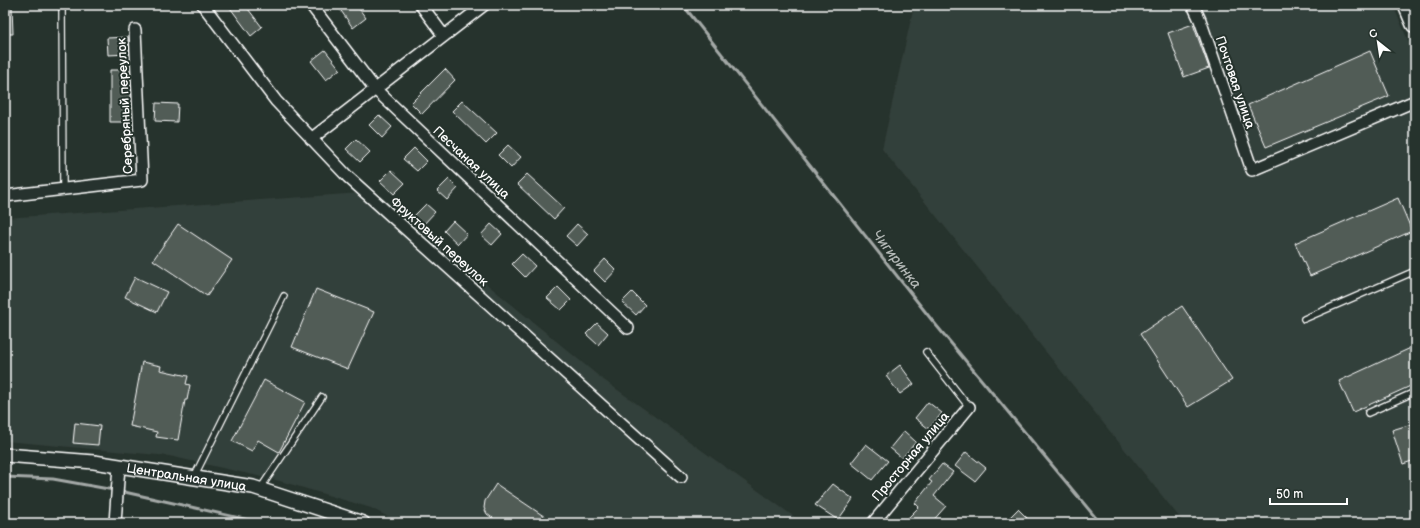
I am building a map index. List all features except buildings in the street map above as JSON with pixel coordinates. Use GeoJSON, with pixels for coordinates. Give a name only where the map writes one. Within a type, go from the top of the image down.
{"type":"FeatureCollection","features":[{"type":"Feature","properties":{"kind":"main road"},"geometry":{"type":"LineString","coordinates":[[1407,5],[1415,24]]}},
{"type":"Feature","properties":{"kind":"street","name":"Фруктовый переулок"},"geometry":{"type":"LineString","coordinates":[[203,5],[276,102],[348,177],[681,477]]}},
{"type":"Feature","properties":{"kind":"street","name":"Песчаная улица"},"geometry":{"type":"LineString","coordinates":[[311,5],[375,89],[628,328]]}},
{"type":"Feature","properties":{"kind":"street"},"geometry":{"type":"LineString","coordinates":[[422,5],[444,36]]}},
{"type":"Feature","properties":{"kind":"street"},"geometry":{"type":"LineString","coordinates":[[311,139],[484,5]]}},
{"type":"Feature","properties":{"kind":"street","name":"Почтовая улица"},"geometry":{"type":"LineString","coordinates":[[1193,5],[1200,20],[1252,170],[1415,101]]}},
{"type":"Feature","properties":{"kind":"street","name":"Серебряный переулок"},"geometry":{"type":"LineString","coordinates":[[63,189],[142,180],[135,30]]}},
{"type":"Feature","properties":{"kind":"street"},"geometry":{"type":"LineString","coordinates":[[5,196],[63,189]]}},
{"type":"Feature","properties":{"kind":"street","name":"Просторная улица"},"geometry":{"type":"LineString","coordinates":[[873,523],[969,407]]}},
{"type":"Feature","properties":{"kind":"street","name":"Центральная улица"},"geometry":{"type":"LineString","coordinates":[[5,455],[94,462],[194,477],[260,489],[363,523]]}},
{"type":"Feature","properties":{"kind":"street"},"geometry":{"type":"LineString","coordinates":[[115,523],[119,466]]}},
{"type":"Feature","properties":{"kind":"lane"},"geometry":{"type":"LineString","coordinates":[[62,5],[63,189]]}},
{"type":"Feature","properties":{"kind":"lane"},"geometry":{"type":"LineString","coordinates":[[1304,319],[1415,271]]}},
{"type":"Feature","properties":{"kind":"lane"},"geometry":{"type":"LineString","coordinates":[[194,477],[284,296]]}},
{"type":"Feature","properties":{"kind":"lane"},"geometry":{"type":"LineString","coordinates":[[926,352],[969,407]]}},
{"type":"Feature","properties":{"kind":"lane"},"geometry":{"type":"LineString","coordinates":[[1368,413],[1415,392]]}},
{"type":"Feature","properties":{"kind":"lane"},"geometry":{"type":"LineString","coordinates":[[260,489],[322,397]]}},
{"type":"Feature","properties":{"kind":"shaded area"},"geometry":{"type":"Polygon","coordinates":[[[914,5],[1393,5],[1415,57],[1415,523],[1184,523],[882,149],[914,5]]]}},
{"type":"Feature","properties":{"kind":"shaded area"},"geometry":{"type":"Polygon","coordinates":[[[375,192],[601,378],[803,523],[400,523],[371,508],[280,481],[169,456],[5,441],[5,218],[375,192]]]}},
{"type":"Feature","properties":{"kind":"waterway","name":"Чигиринка"},"geometry":{"type":"LineString","coordinates":[[683,5],[931,319],[1100,523]]}},
{"type":"Feature","properties":{"kind":"waterway"},"geometry":{"type":"LineString","coordinates":[[5,477],[53,479],[114,490]]}},
{"type":"Feature","properties":{"kind":"waterway"},"geometry":{"type":"LineString","coordinates":[[120,491],[262,523]]}}]}
